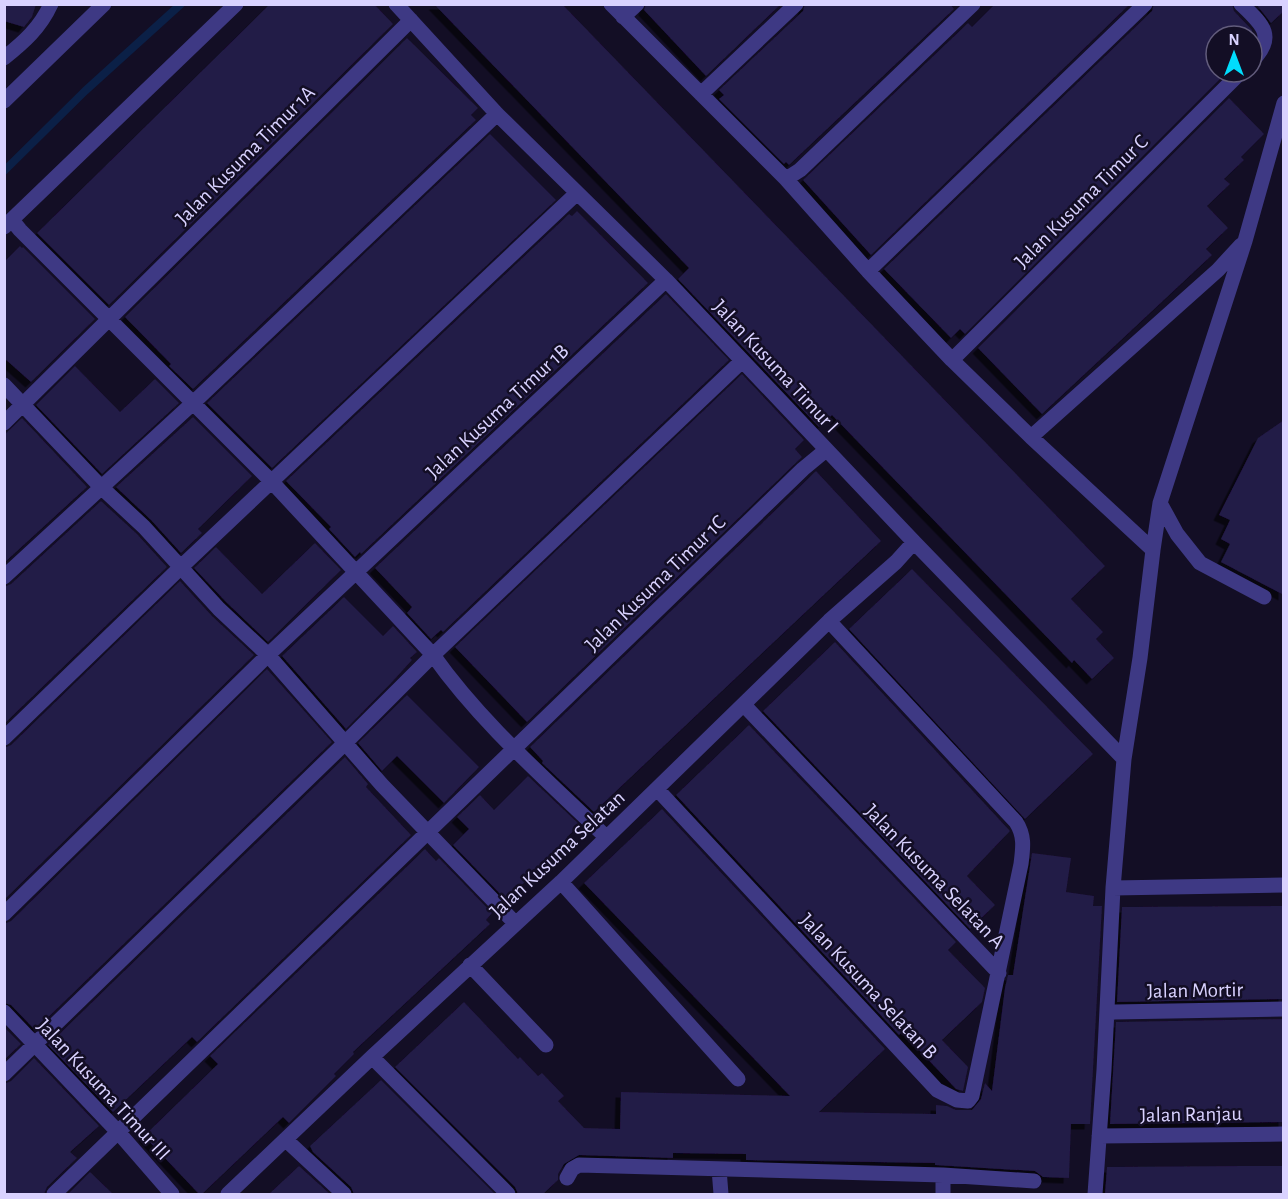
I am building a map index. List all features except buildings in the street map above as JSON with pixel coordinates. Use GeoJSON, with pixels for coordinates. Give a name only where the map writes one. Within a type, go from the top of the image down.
{"type":"FeatureCollection","features":[{"type":"Feature","properties":{"kind":"street"},"geometry":{"type":"LineString","coordinates":[[4,58],[32,35],[51,4]]}},
{"type":"Feature","properties":{"kind":"street"},"geometry":{"type":"LineString","coordinates":[[83,25],[88,4]]}},
{"type":"Feature","properties":{"kind":"street"},"geometry":{"type":"LineString","coordinates":[[4,79],[10,96],[104,4]]}},
{"type":"Feature","properties":{"kind":"street"},"geometry":{"type":"LineString","coordinates":[[236,4],[8,223],[109,319],[272,482],[433,655],[452,682],[515,749],[606,837]]}},
{"type":"Feature","properties":{"kind":"street","name":"Jalan Kusuma Timur I"},"geometry":{"type":"LineString","coordinates":[[396,4],[497,114],[666,280],[826,450],[1124,759]]}},
{"type":"Feature","properties":{"kind":"street"},"geometry":{"type":"LineString","coordinates":[[611,4],[786,179],[952,360],[1153,550]]}},
{"type":"Feature","properties":{"kind":"street"},"geometry":{"type":"LineString","coordinates":[[623,17],[637,4]]}},
{"type":"Feature","properties":{"kind":"street"},"geometry":{"type":"LineString","coordinates":[[701,94],[796,4]]}},
{"type":"Feature","properties":{"kind":"street"},"geometry":{"type":"LineString","coordinates":[[786,179],[800,170],[973,4]]}},
{"type":"Feature","properties":{"kind":"street"},"geometry":{"type":"LineString","coordinates":[[868,271],[1145,4]]}},
{"type":"Feature","properties":{"kind":"street"},"geometry":{"type":"LineString","coordinates":[[1241,4],[1262,24]]}},
{"type":"Feature","properties":{"kind":"street","name":"Jalan Kusuma Timur 1A"},"geometry":{"type":"LineString","coordinates":[[4,423],[25,405],[411,20]]}},
{"type":"Feature","properties":{"kind":"street"},"geometry":{"type":"LineString","coordinates":[[1264,30],[1264,46]]}},
{"type":"Feature","properties":{"kind":"street","name":"Jalan Kusuma Timur C"},"geometry":{"type":"LineString","coordinates":[[952,360],[1229,84]]}},
{"type":"Feature","properties":{"kind":"street"},"geometry":{"type":"LineString","coordinates":[[1095,1194],[1113,888],[1124,759],[1140,658],[1160,502],[1245,241],[1284,103]]}},
{"type":"Feature","properties":{"kind":"street"},"geometry":{"type":"LineString","coordinates":[[4,578],[193,403],[497,114]]}},
{"type":"Feature","properties":{"kind":"street"},"geometry":{"type":"LineString","coordinates":[[4,738],[182,566],[577,193]]}},
{"type":"Feature","properties":{"kind":"street"},"geometry":{"type":"LineString","coordinates":[[1031,437],[1218,270],[1245,241]]}},
{"type":"Feature","properties":{"kind":"street","name":"Jalan Kusuma Timur 1B"},"geometry":{"type":"LineString","coordinates":[[4,914],[268,655],[666,280]]}},
{"type":"Feature","properties":{"kind":"street"},"geometry":{"type":"LineString","coordinates":[[4,1074],[433,655],[742,361]]}},
{"type":"Feature","properties":{"kind":"street"},"geometry":{"type":"LineString","coordinates":[[4,385],[101,487],[182,566],[219,609],[268,655],[427,832],[515,923]]}},
{"type":"Feature","properties":{"kind":"street","name":"Jalan Kusuma Timur 1C"},"geometry":{"type":"LineString","coordinates":[[54,1194],[803,469],[826,450]]}},
{"type":"Feature","properties":{"kind":"street"},"geometry":{"type":"LineString","coordinates":[[1160,502],[1177,534],[1200,563],[1264,597]]}},
{"type":"Feature","properties":{"kind":"street","name":"Jalan Kusuma Selatan"},"geometry":{"type":"LineString","coordinates":[[228,1194],[561,882],[829,621],[896,562],[914,542]]}},
{"type":"Feature","properties":{"kind":"street","name":"Jalan Kusuma Selatan A"},"geometry":{"type":"LineString","coordinates":[[829,621],[1016,822],[1022,832],[1024,844],[1021,864],[999,973]]}},
{"type":"Feature","properties":{"kind":"street","name":"Jalan Kusuma Selatan A"},"geometry":{"type":"LineString","coordinates":[[744,705],[999,973]]}},
{"type":"Feature","properties":{"kind":"street","name":"Jalan Kusuma Selatan B"},"geometry":{"type":"LineString","coordinates":[[657,789],[937,1090],[957,1100],[968,1101],[972,1096],[999,973]]}},
{"type":"Feature","properties":{"kind":"street"},"geometry":{"type":"LineString","coordinates":[[561,882],[738,1079]]}},
{"type":"Feature","properties":{"kind":"street"},"geometry":{"type":"LineString","coordinates":[[1113,888],[1284,885]]}},
{"type":"Feature","properties":{"kind":"street"},"geometry":{"type":"LineString","coordinates":[[470,965],[546,1045]]}},
{"type":"Feature","properties":{"kind":"street","name":"Jalan Mortir"},"geometry":{"type":"LineString","coordinates":[[1107,1014],[1114,1012],[1284,1009]]}},
{"type":"Feature","properties":{"kind":"street","name":"Jalan Kusuma Timur III"},"geometry":{"type":"LineString","coordinates":[[4,1012],[119,1133],[172,1194]]}},
{"type":"Feature","properties":{"kind":"street"},"geometry":{"type":"LineString","coordinates":[[372,1057],[508,1194]]}},
{"type":"Feature","properties":{"kind":"street","name":"Jalan Ranjau"},"geometry":{"type":"LineString","coordinates":[[1099,1136],[1284,1134]]}},
{"type":"Feature","properties":{"kind":"street"},"geometry":{"type":"LineString","coordinates":[[286,1140],[344,1194]]}},
{"type":"Feature","properties":{"kind":"street"},"geometry":{"type":"LineString","coordinates":[[567,1178],[572,1169],[579,1165],[944,1175],[1034,1181]]}},
{"type":"Feature","properties":{"kind":"street"},"geometry":{"type":"LineString","coordinates":[[720,1169],[721,1194]]}},
{"type":"Feature","properties":{"kind":"street"},"geometry":{"type":"LineString","coordinates":[[943,1194],[944,1175]]}},
{"type":"Feature","properties":{"kind":"waterway"},"geometry":{"type":"LineString","coordinates":[[4,171],[85,91],[181,4]]}}]}
